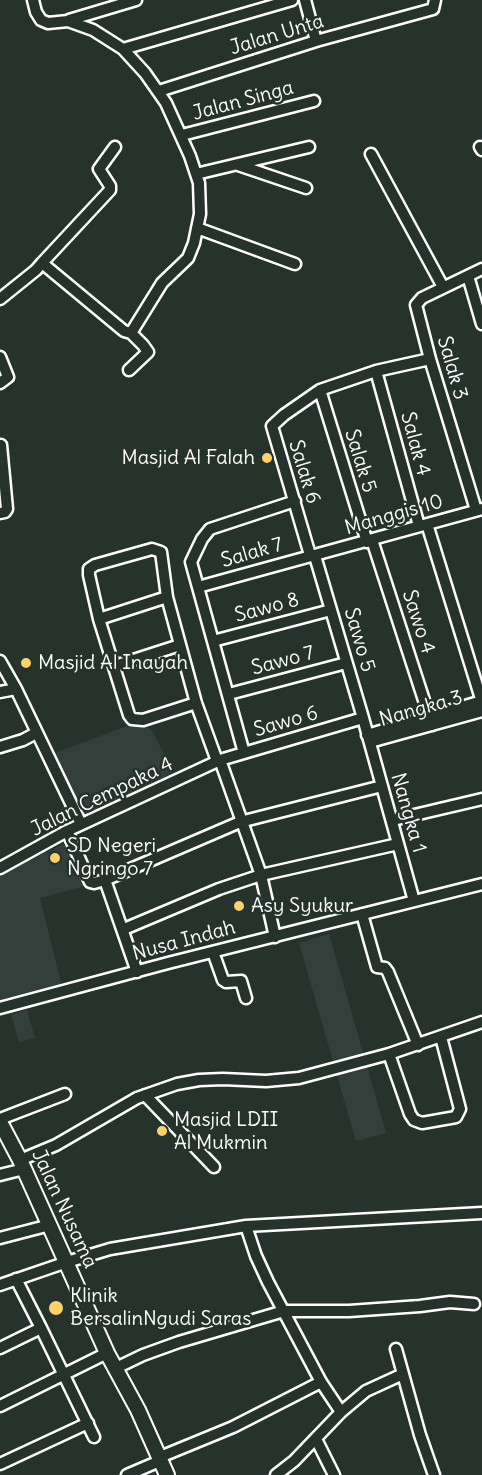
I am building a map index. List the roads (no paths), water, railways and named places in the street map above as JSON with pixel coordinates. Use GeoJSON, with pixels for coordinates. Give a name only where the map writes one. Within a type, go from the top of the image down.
{"type":"FeatureCollection","features":[{"type":"Feature","properties":{"kind":"street"},"geometry":{"type":"LineString","coordinates":[[33,0],[36,12],[44,22],[68,21],[136,0]]}},
{"type":"Feature","properties":{"kind":"street"},"geometry":{"type":"LineString","coordinates":[[123,49],[292,0]]}},
{"type":"Feature","properties":{"kind":"street"},"geometry":{"type":"LineString","coordinates":[[305,0],[316,41]]}},
{"type":"Feature","properties":{"kind":"street","name":"Jalan Unta"},"geometry":{"type":"LineString","coordinates":[[159,91],[316,41],[433,9],[435,0]]}},
{"type":"Feature","properties":{"kind":"street"},"geometry":{"type":"LineString","coordinates":[[68,21],[93,30],[123,49],[139,65],[159,91],[182,135],[196,174],[201,202],[197,228],[188,258],[162,283],[131,333]]}},
{"type":"Feature","properties":{"kind":"street","name":"Jalan Singa"},"geometry":{"type":"LineString","coordinates":[[182,135],[314,101]]}},
{"type":"Feature","properties":{"kind":"street"},"geometry":{"type":"LineString","coordinates":[[0,299],[36,270],[110,190],[110,186],[99,169],[115,147]]}},
{"type":"Feature","properties":{"kind":"street"},"geometry":{"type":"LineString","coordinates":[[196,174],[309,147]]}},
{"type":"Feature","properties":{"kind":"street"},"geometry":{"type":"LineString","coordinates":[[370,154],[443,287],[482,269]]}},
{"type":"Feature","properties":{"kind":"street"},"geometry":{"type":"LineString","coordinates":[[238,165],[306,188]]}},
{"type":"Feature","properties":{"kind":"street"},"geometry":{"type":"LineString","coordinates":[[197,228],[295,264]]}},
{"type":"Feature","properties":{"kind":"street"},"geometry":{"type":"LineString","coordinates":[[42,262],[144,345],[148,352],[129,370]]}},
{"type":"Feature","properties":{"kind":"street"},"geometry":{"type":"LineString","coordinates":[[468,276],[482,324]]}},
{"type":"Feature","properties":{"kind":"street","name":"Salak 3"},"geometry":{"type":"LineString","coordinates":[[443,287],[422,298],[416,305],[430,359],[480,510]]}},
{"type":"Feature","properties":{"kind":"street"},"geometry":{"type":"LineString","coordinates":[[0,357],[8,377],[0,383]]}},
{"type":"Feature","properties":{"kind":"street"},"geometry":{"type":"LineString","coordinates":[[320,390],[376,371],[430,359]]}},
{"type":"Feature","properties":{"kind":"street","name":"Salak 4"},"geometry":{"type":"LineString","coordinates":[[376,371],[423,525],[482,701]]}},
{"type":"Feature","properties":{"kind":"street","name":"Salak 6"},"geometry":{"type":"LineString","coordinates":[[313,556],[272,426],[275,421],[320,390]]}},
{"type":"Feature","properties":{"kind":"street","name":"Salak 5"},"geometry":{"type":"LineString","coordinates":[[320,390],[370,541]]}},
{"type":"Feature","properties":{"kind":"street"},"geometry":{"type":"LineString","coordinates":[[0,513],[7,509],[2,445]]}},
{"type":"Feature","properties":{"kind":"street"},"geometry":{"type":"LineString","coordinates":[[244,753],[191,562],[202,539],[210,529],[295,501]]}},
{"type":"Feature","properties":{"kind":"street","name":"Manggis 10"},"geometry":{"type":"LineString","coordinates":[[313,556],[480,510]]}},
{"type":"Feature","properties":{"kind":"street","name":"Sawo 4"},"geometry":{"type":"LineString","coordinates":[[370,541],[431,720]]}},
{"type":"Feature","properties":{"kind":"street"},"geometry":{"type":"LineString","coordinates":[[196,703],[143,720],[132,719],[125,705],[99,619],[89,569],[95,565],[152,549],[161,552],[167,597],[196,703],[261,875],[275,937]]}},
{"type":"Feature","properties":{"kind":"street","name":"Salak 7"},"geometry":{"type":"LineString","coordinates":[[198,587],[313,556]]}},
{"type":"Feature","properties":{"kind":"street","name":"Sawo 5"},"geometry":{"type":"LineString","coordinates":[[313,556],[368,739]]}},
{"type":"Feature","properties":{"kind":"street"},"geometry":{"type":"LineString","coordinates":[[99,619],[167,597]]}},
{"type":"Feature","properties":{"kind":"street","name":"Sawo 8"},"geometry":{"type":"LineString","coordinates":[[213,641],[331,610]]}},
{"type":"Feature","properties":{"kind":"street"},"geometry":{"type":"LineString","coordinates":[[115,666],[180,645]]}},
{"type":"Feature","properties":{"kind":"street"},"geometry":{"type":"LineString","coordinates":[[0,661],[16,689],[81,824]]}},
{"type":"Feature","properties":{"kind":"street","name":"Sawo 7"},"geometry":{"type":"LineString","coordinates":[[229,694],[346,663]]}},
{"type":"Feature","properties":{"kind":"street"},"geometry":{"type":"LineString","coordinates":[[0,692],[16,689]]}},
{"type":"Feature","properties":{"kind":"street"},"geometry":{"type":"LineString","coordinates":[[368,739],[431,720],[482,701]]}},
{"type":"Feature","properties":{"kind":"street","name":"Nangka 3"},"geometry":{"type":"LineString","coordinates":[[431,720],[482,711]]}},
{"type":"Feature","properties":{"kind":"street","name":"Sawo 6"},"geometry":{"type":"LineString","coordinates":[[218,760],[363,718]]}},
{"type":"Feature","properties":{"kind":"street"},"geometry":{"type":"LineString","coordinates":[[0,747],[23,740],[36,733]]}},
{"type":"Feature","properties":{"kind":"street","name":"Nangka 1"},"geometry":{"type":"LineString","coordinates":[[368,739],[393,820],[414,901]]}},
{"type":"Feature","properties":{"kind":"street","name":"Jalan Cempaka 4"},"geometry":{"type":"LineString","coordinates":[[0,868],[81,824],[218,760]]}},
{"type":"Feature","properties":{"kind":"street"},"geometry":{"type":"LineString","coordinates":[[67,831],[90,882],[94,883],[240,822],[382,786]]}},
{"type":"Feature","properties":{"kind":"street"},"geometry":{"type":"LineString","coordinates":[[393,820],[482,799]]}},
{"type":"Feature","properties":{"kind":"street"},"geometry":{"type":"LineString","coordinates":[[124,929],[219,889],[261,875],[398,844]]}},
{"type":"Feature","properties":{"kind":"street"},"geometry":{"type":"LineString","coordinates":[[105,880],[124,929],[137,972]]}},
{"type":"Feature","properties":{"kind":"street","name":"Nusa Indah"},"geometry":{"type":"LineString","coordinates":[[0,1008],[482,884]]}},
{"type":"Feature","properties":{"kind":"street"},"geometry":{"type":"LineString","coordinates":[[362,914],[377,967],[385,968],[388,972],[417,1045]]}},
{"type":"Feature","properties":{"kind":"street"},"geometry":{"type":"LineString","coordinates":[[213,952],[223,980],[226,982],[241,981],[246,998]]}},
{"type":"Feature","properties":{"kind":"street"},"geometry":{"type":"LineString","coordinates":[[0,1175],[22,1165],[125,1104],[177,1084],[199,1080],[266,1081],[299,1078],[389,1054],[482,1022]]}},
{"type":"Feature","properties":{"kind":"street"},"geometry":{"type":"LineString","coordinates":[[389,1054],[414,1120],[422,1123],[456,1117],[459,1113],[459,1106],[441,1037]]}},
{"type":"Feature","properties":{"kind":"street"},"geometry":{"type":"LineString","coordinates":[[0,1121],[65,1094]]}},
{"type":"Feature","properties":{"kind":"street"},"geometry":{"type":"LineString","coordinates":[[145,1095],[214,1167]]}},
{"type":"Feature","properties":{"kind":"street","name":"Jalan Nusama"},"geometry":{"type":"LineString","coordinates":[[0,1121],[50,1225],[107,1353],[167,1475]]}},
{"type":"Feature","properties":{"kind":"street"},"geometry":{"type":"LineString","coordinates":[[0,1286],[110,1249],[246,1226],[482,1213]]}},
{"type":"Feature","properties":{"kind":"street"},"geometry":{"type":"LineString","coordinates":[[0,1238],[50,1225]]}},
{"type":"Feature","properties":{"kind":"street"},"geometry":{"type":"LineString","coordinates":[[246,1226],[256,1256],[284,1311],[321,1382],[341,1412]]}},
{"type":"Feature","properties":{"kind":"street"},"geometry":{"type":"LineString","coordinates":[[16,1279],[94,1437]]}},
{"type":"Feature","properties":{"kind":"street"},"geometry":{"type":"LineString","coordinates":[[116,1368],[178,1342],[284,1311],[349,1311],[450,1302],[474,1304]]}},
{"type":"Feature","properties":{"kind":"street"},"geometry":{"type":"LineString","coordinates":[[0,1348],[41,1328]]}},
{"type":"Feature","properties":{"kind":"street"},"geometry":{"type":"LineString","coordinates":[[396,1349],[434,1475]]}},
{"type":"Feature","properties":{"kind":"street"},"geometry":{"type":"LineString","coordinates":[[0,1406],[107,1353]]}},
{"type":"Feature","properties":{"kind":"street"},"geometry":{"type":"LineString","coordinates":[[276,1475],[366,1391],[403,1374]]}},
{"type":"Feature","properties":{"kind":"street"},"geometry":{"type":"LineString","coordinates":[[127,1475],[233,1427],[321,1382]]}},
{"type":"Feature","properties":{"kind":"street"},"geometry":{"type":"LineString","coordinates":[[0,1464],[87,1423]]}},
{"type":"Feature","properties":{"kind":"street"},"geometry":{"type":"LineString","coordinates":[[316,1439],[334,1475]]}},
{"type":"Feature","properties":{"kind":"place","name":"Masjid Al Falah"},"geometry":{"type":"Point","coordinates":[267,458]}},
{"type":"Feature","properties":{"kind":"place","name":"Masjid Al Inayah"},"geometry":{"type":"Point","coordinates":[26,663]}},
{"type":"Feature","properties":{"kind":"place","name":"SD Negeri Ngringo 7"},"geometry":{"type":"Point","coordinates":[55,858]}},
{"type":"Feature","properties":{"kind":"place","name":"Asy Syukur"},"geometry":{"type":"Point","coordinates":[239,906]}},
{"type":"Feature","properties":{"kind":"place","name":"Masjid LDII Al Mukmin"},"geometry":{"type":"Point","coordinates":[162,1131]}},
{"type":"Feature","properties":{"kind":"place","name":"Klinik BersalinNgudi Saras"},"geometry":{"type":"Point","coordinates":[56,1308]}}]}
